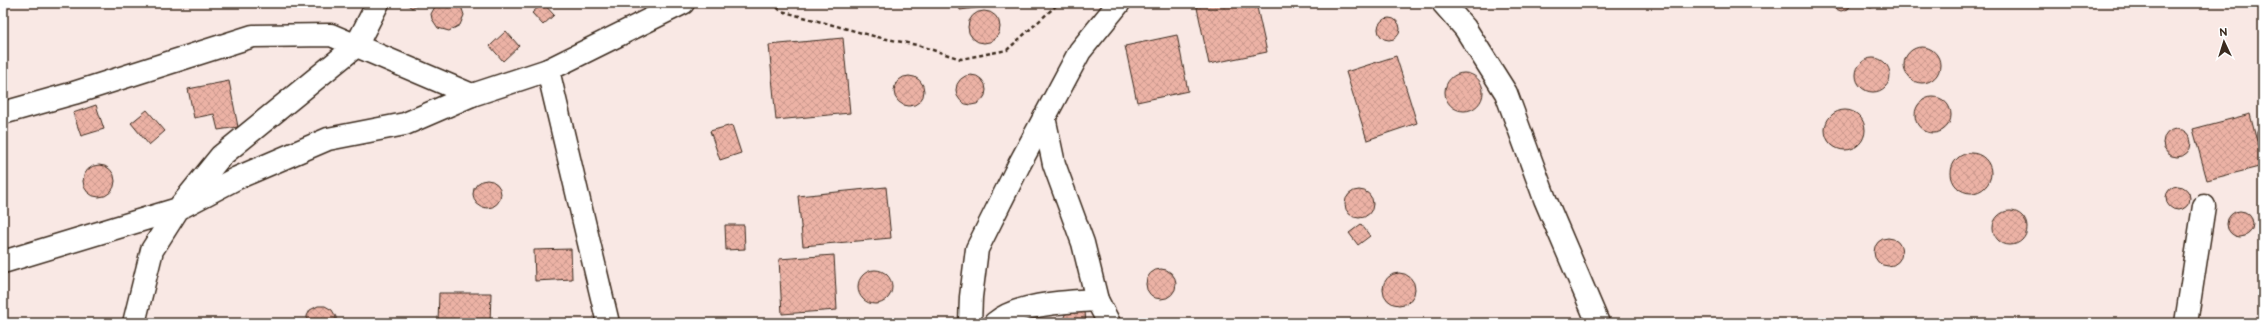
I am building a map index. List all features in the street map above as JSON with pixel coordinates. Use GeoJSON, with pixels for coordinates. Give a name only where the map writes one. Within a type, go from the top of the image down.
{"type":"FeatureCollection","features":[{"type":"Feature","properties":{"kind":"street"},"geometry":{"type":"LineString","coordinates":[[134,323],[152,250],[178,209],[221,156],[356,46],[378,3]]}},
{"type":"Feature","properties":{"kind":"street"},"geometry":{"type":"LineString","coordinates":[[3,262],[178,209],[237,178],[328,139],[406,124],[472,95],[548,70],[683,3]]}},
{"type":"Feature","properties":{"kind":"street"},"geometry":{"type":"LineString","coordinates":[[970,323],[971,297],[977,249],[1044,117],[1080,51],[1119,3]]}},
{"type":"Feature","properties":{"kind":"street"},"geometry":{"type":"LineString","coordinates":[[1443,3],[1465,28],[1506,94],[1545,199],[1598,323]]}},
{"type":"Feature","properties":{"kind":"street"},"geometry":{"type":"LineString","coordinates":[[3,113],[74,93],[253,36],[331,35],[472,95]]}},
{"type":"Feature","properties":{"kind":"street"},"geometry":{"type":"LineString","coordinates":[[548,70],[608,323]]}},
{"type":"Feature","properties":{"kind":"street"},"geometry":{"type":"LineString","coordinates":[[1044,117],[1054,164],[1083,243],[1097,300],[1109,323]]}},
{"type":"Feature","properties":{"kind":"street"},"geometry":{"type":"LineString","coordinates":[[2186,323],[2204,206]]}},
{"type":"Feature","properties":{"kind":"street"},"geometry":{"type":"LineString","coordinates":[[995,323],[1005,315],[1055,303],[1097,300]]}},
{"type":"Feature","properties":{"kind":"path"},"geometry":{"type":"LineString","coordinates":[[772,3],[781,11],[877,37],[917,46],[961,59],[1007,50],[1059,3]]}},
{"type":"Feature","properties":{"kind":"building"},"geometry":{"type":"Polygon","coordinates":[[[405,3],[419,3],[412,8],[405,3]]]}},
{"type":"Feature","properties":{"kind":"building"},"geometry":{"type":"Polygon","coordinates":[[[437,3],[460,3],[464,15],[460,25],[449,31],[438,28],[432,19],[431,14],[437,3]]]}},
{"type":"Feature","properties":{"kind":"building"},"geometry":{"type":"Polygon","coordinates":[[[543,3],[554,15],[543,25],[532,13],[543,3]]]}},
{"type":"Feature","properties":{"kind":"building"},"geometry":{"type":"Polygon","coordinates":[[[959,3],[1013,3],[960,10],[959,3]]]}},
{"type":"Feature","properties":{"kind":"building"},"geometry":{"type":"Polygon","coordinates":[[[1196,3],[1256,3],[1267,52],[1209,64],[1196,3]]]}},
{"type":"Feature","properties":{"kind":"building"},"geometry":{"type":"Polygon","coordinates":[[[1830,3],[1853,3],[1848,9],[1841,11],[1833,8],[1830,3]]]}},
{"type":"Feature","properties":{"kind":"building"},"geometry":{"type":"Polygon","coordinates":[[[1860,3],[1880,3],[1871,8],[1860,3]]]}},
{"type":"Feature","properties":{"kind":"building"},"geometry":{"type":"Polygon","coordinates":[[[984,11],[993,14],[997,18],[1000,27],[997,36],[993,40],[984,43],[975,40],[971,36],[968,27],[971,18],[975,14],[984,11]]]}},
{"type":"Feature","properties":{"kind":"building"},"geometry":{"type":"Polygon","coordinates":[[[1389,18],[1397,21],[1400,29],[1397,37],[1389,40],[1381,37],[1378,29],[1381,21],[1389,18]]]}},
{"type":"Feature","properties":{"kind":"building"},"geometry":{"type":"Polygon","coordinates":[[[506,31],[519,46],[503,61],[490,46],[506,31]]]}},
{"type":"Feature","properties":{"kind":"building"},"geometry":{"type":"Polygon","coordinates":[[[1177,35],[1188,91],[1137,102],[1125,46],[1177,35]]]}},
{"type":"Feature","properties":{"kind":"building"},"geometry":{"type":"Polygon","coordinates":[[[843,38],[850,113],[776,120],[769,45],[843,38]]]}},
{"type":"Feature","properties":{"kind":"building"},"geometry":{"type":"Polygon","coordinates":[[[1926,47],[1935,52],[1939,58],[1939,72],[1935,78],[1926,83],[1918,83],[1909,78],[1905,72],[1904,61],[1909,52],[1915,48],[1926,47]]]}},
{"type":"Feature","properties":{"kind":"building"},"geometry":{"type":"Polygon","coordinates":[[[1396,56],[1417,123],[1367,140],[1346,72],[1396,56]]]}},
{"type":"Feature","properties":{"kind":"building"},"geometry":{"type":"Polygon","coordinates":[[[1873,58],[1885,63],[1890,75],[1885,87],[1873,92],[1861,87],[1856,75],[1861,63],[1873,58]]]}},
{"type":"Feature","properties":{"kind":"building"},"geometry":{"type":"Polygon","coordinates":[[[1460,73],[1468,73],[1480,82],[1483,92],[1480,102],[1474,108],[1468,111],[1460,111],[1448,102],[1445,96],[1445,88],[1454,76],[1460,73]]]}},
{"type":"Feature","properties":{"kind":"building"},"geometry":{"type":"Polygon","coordinates":[[[971,75],[982,79],[986,90],[982,101],[971,105],[960,101],[956,90],[960,79],[971,75]]]}},
{"type":"Feature","properties":{"kind":"building"},"geometry":{"type":"Polygon","coordinates":[[[909,76],[919,81],[924,91],[919,101],[909,106],[899,101],[894,91],[899,81],[909,76]]]}},
{"type":"Feature","properties":{"kind":"building"},"geometry":{"type":"Polygon","coordinates":[[[229,81],[238,127],[218,130],[214,114],[194,118],[188,89],[229,81]]]}},
{"type":"Feature","properties":{"kind":"building"},"geometry":{"type":"Polygon","coordinates":[[[1937,97],[1946,102],[1950,108],[1950,122],[1946,128],[1937,133],[1929,133],[1920,128],[1916,122],[1915,111],[1920,102],[1926,98],[1937,97]]]}},
{"type":"Feature","properties":{"kind":"building"},"geometry":{"type":"Polygon","coordinates":[[[96,105],[104,129],[81,136],[73,113],[96,105]]]}},
{"type":"Feature","properties":{"kind":"building"},"geometry":{"type":"Polygon","coordinates":[[[147,110],[165,131],[149,145],[131,123],[147,110]]]}},
{"type":"Feature","properties":{"kind":"building"},"geometry":{"type":"Polygon","coordinates":[[[1845,110],[1853,112],[1859,116],[1863,122],[1865,130],[1863,138],[1859,144],[1853,148],[1845,150],[1837,148],[1831,144],[1827,138],[1825,130],[1827,122],[1831,116],[1837,112],[1845,110]]]}},
{"type":"Feature","properties":{"kind":"building"},"geometry":{"type":"Polygon","coordinates":[[[2250,114],[2263,166],[2207,180],[2193,129],[2250,114]]]}},
{"type":"Feature","properties":{"kind":"building"},"geometry":{"type":"Polygon","coordinates":[[[2263,124],[2263,150],[2257,138],[2257,132],[2263,124]]]}},
{"type":"Feature","properties":{"kind":"building"},"geometry":{"type":"Polygon","coordinates":[[[732,125],[741,153],[720,160],[710,131],[732,125]]]}},
{"type":"Feature","properties":{"kind":"building"},"geometry":{"type":"Polygon","coordinates":[[[2177,129],[2187,133],[2191,143],[2187,153],[2177,157],[2167,153],[2163,143],[2167,133],[2177,129]]]}},
{"type":"Feature","properties":{"kind":"building"},"geometry":{"type":"Polygon","coordinates":[[[1971,153],[1985,159],[1991,173],[1985,187],[1971,193],[1957,187],[1951,173],[1957,159],[1971,153]]]}},
{"type":"Feature","properties":{"kind":"building"},"geometry":{"type":"Polygon","coordinates":[[[96,165],[102,165],[111,169],[115,181],[111,193],[102,197],[96,197],[87,193],[83,184],[83,178],[87,169],[96,165]]]}},
{"type":"Feature","properties":{"kind":"building"},"geometry":{"type":"Polygon","coordinates":[[[487,180],[497,184],[501,194],[497,204],[487,208],[477,204],[473,194],[477,184],[487,180]]]}},
{"type":"Feature","properties":{"kind":"building"},"geometry":{"type":"Polygon","coordinates":[[[2178,186],[2186,190],[2190,198],[2186,206],[2178,210],[2170,206],[2166,198],[2170,190],[2178,186]]]}},
{"type":"Feature","properties":{"kind":"building"},"geometry":{"type":"Polygon","coordinates":[[[886,187],[891,238],[803,246],[798,196],[886,187]]]}},
{"type":"Feature","properties":{"kind":"building"},"geometry":{"type":"Polygon","coordinates":[[[1359,190],[1369,194],[1373,204],[1369,214],[1359,218],[1349,214],[1345,204],[1349,194],[1359,190]]]}},
{"type":"Feature","properties":{"kind":"building"},"geometry":{"type":"Polygon","coordinates":[[[2007,211],[2013,211],[2022,216],[2026,222],[2026,234],[2022,240],[2013,245],[2007,245],[1998,240],[1993,231],[1993,225],[1998,216],[2007,211]]]}},
{"type":"Feature","properties":{"kind":"building"},"geometry":{"type":"Polygon","coordinates":[[[2240,211],[2249,215],[2253,224],[2249,233],[2240,237],[2231,233],[2227,224],[2231,215],[2240,211]]]}},
{"type":"Feature","properties":{"kind":"building"},"geometry":{"type":"Polygon","coordinates":[[[1361,224],[1370,236],[1358,245],[1349,233],[1361,224]]]}},
{"type":"Feature","properties":{"kind":"building"},"geometry":{"type":"Polygon","coordinates":[[[725,225],[744,225],[745,249],[726,250],[725,225]]]}},
{"type":"Feature","properties":{"kind":"building"},"geometry":{"type":"Polygon","coordinates":[[[1888,238],[1898,242],[1902,252],[1898,262],[1888,266],[1878,262],[1874,252],[1878,242],[1888,238]]]}},
{"type":"Feature","properties":{"kind":"building"},"geometry":{"type":"Polygon","coordinates":[[[571,249],[572,279],[535,281],[534,250],[571,249]]]}},
{"type":"Feature","properties":{"kind":"building"},"geometry":{"type":"Polygon","coordinates":[[[834,255],[837,310],[782,314],[779,259],[834,255]]]}},
{"type":"Feature","properties":{"kind":"building"},"geometry":{"type":"Polygon","coordinates":[[[1161,269],[1172,273],[1176,284],[1172,295],[1161,299],[1150,295],[1146,284],[1150,273],[1161,269]]]}},
{"type":"Feature","properties":{"kind":"building"},"geometry":{"type":"Polygon","coordinates":[[[878,270],[885,272],[890,277],[892,287],[890,297],[885,302],[872,304],[865,302],[860,297],[858,284],[860,277],[865,272],[878,270]]]}},
{"type":"Feature","properties":{"kind":"building"},"geometry":{"type":"Polygon","coordinates":[[[1396,273],[1402,273],[1412,280],[1415,289],[1414,295],[1408,302],[1402,305],[1396,305],[1386,298],[1383,292],[1383,286],[1390,276],[1396,273]]]}},
{"type":"Feature","properties":{"kind":"building"},"geometry":{"type":"Polygon","coordinates":[[[439,293],[491,293],[490,323],[438,323],[439,293]]]}},
{"type":"Feature","properties":{"kind":"building"},"geometry":{"type":"Polygon","coordinates":[[[318,306],[325,306],[332,310],[336,317],[336,323],[307,323],[307,316],[310,310],[318,306]]]}},
{"type":"Feature","properties":{"kind":"building"},"geometry":{"type":"Polygon","coordinates":[[[1067,310],[1085,311],[1086,323],[1065,323],[1064,317],[1067,310]]]}}]}
